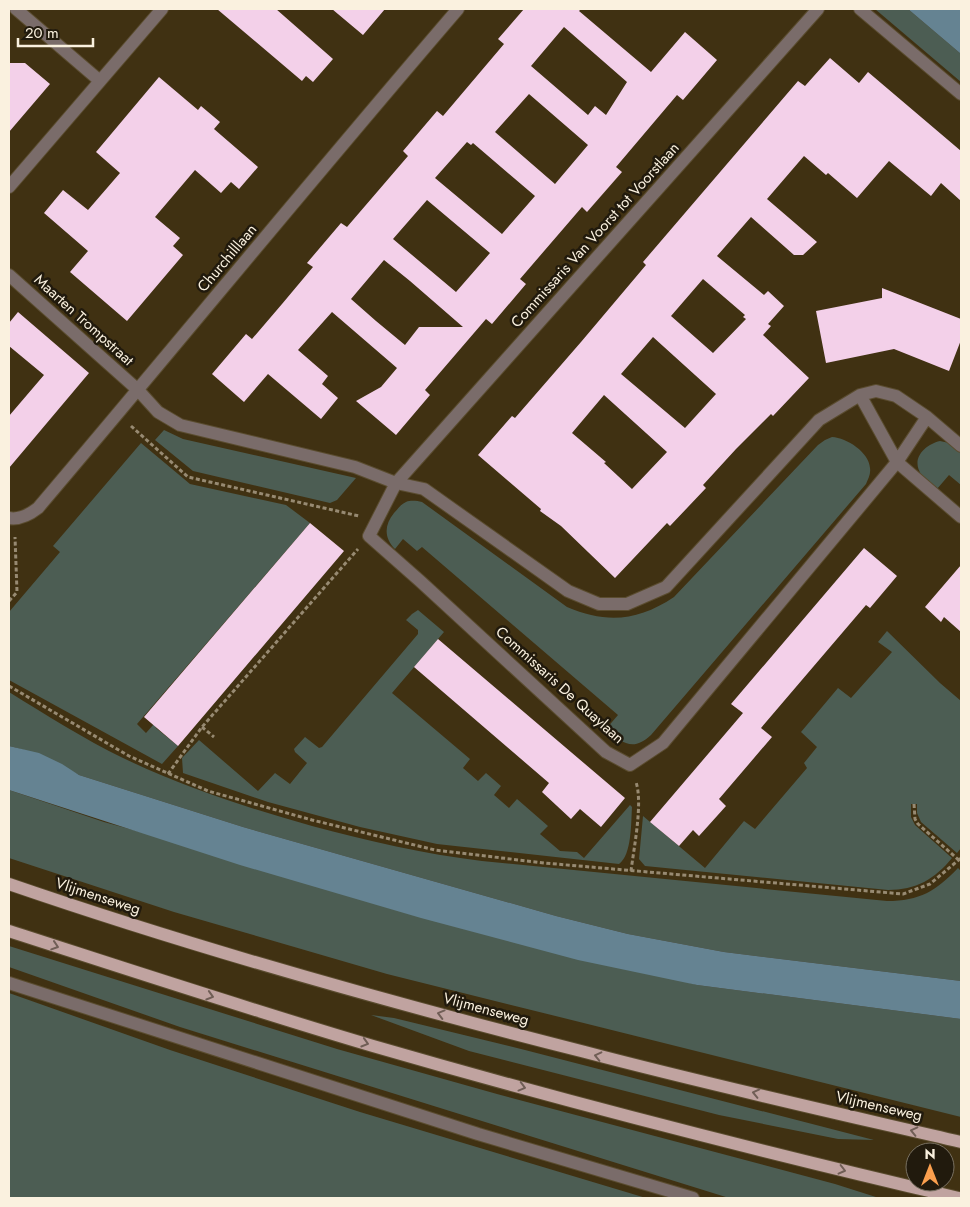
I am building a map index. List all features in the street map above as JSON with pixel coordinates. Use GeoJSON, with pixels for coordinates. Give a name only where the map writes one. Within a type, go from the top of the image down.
{"type":"FeatureCollection","features":[{"type":"Feature","properties":{"kind":"main road","name":"Vlijmenseweg"},"geometry":{"type":"LineString","coordinates":[[9,884],[189,942],[371,996],[586,1053],[961,1142]]}},
{"type":"Feature","properties":{"kind":"main road"},"geometry":{"type":"LineString","coordinates":[[9,931],[159,980],[373,1046],[592,1106],[958,1198]]}},
{"type":"Feature","properties":{"kind":"street"},"geometry":{"type":"LineString","coordinates":[[16,9],[100,81]]}},
{"type":"Feature","properties":{"kind":"street"},"geometry":{"type":"LineString","coordinates":[[9,188],[162,9]]}},
{"type":"Feature","properties":{"kind":"street","name":"Churchilllaan"},"geometry":{"type":"LineString","coordinates":[[12,518],[28,516],[38,508],[353,130],[458,9]]}},
{"type":"Feature","properties":{"kind":"street","name":"Commissaris Van Voorst tot Voorstlaan"},"geometry":{"type":"LineString","coordinates":[[396,483],[818,9]]}},
{"type":"Feature","properties":{"kind":"street"},"geometry":{"type":"LineString","coordinates":[[860,9],[961,94]]}},
{"type":"Feature","properties":{"kind":"street","name":"Maarten Trompstraat"},"geometry":{"type":"LineString","coordinates":[[9,275],[138,390]]}},
{"type":"Feature","properties":{"kind":"street"},"geometry":{"type":"LineString","coordinates":[[138,390],[158,412],[180,424],[356,467],[396,483],[424,489],[568,591],[599,604],[627,604],[666,587],[819,420],[860,394],[876,391],[896,396],[961,446]]}},
{"type":"Feature","properties":{"kind":"street"},"geometry":{"type":"LineString","coordinates":[[860,394],[897,462],[961,517]]}},
{"type":"Feature","properties":{"kind":"street"},"geometry":{"type":"LineString","coordinates":[[630,765],[662,743],[897,462],[927,418]]}},
{"type":"Feature","properties":{"kind":"street"},"geometry":{"type":"LineString","coordinates":[[369,536],[396,483]]}},
{"type":"Feature","properties":{"kind":"street","name":"Commissaris De Quaylaan"},"geometry":{"type":"LineString","coordinates":[[369,536],[606,752],[630,765]]}},
{"type":"Feature","properties":{"kind":"street"},"geometry":{"type":"LineString","coordinates":[[9,983],[478,1134],[693,1198]]}},
{"type":"Feature","properties":{"kind":"path"},"geometry":{"type":"LineString","coordinates":[[118,414],[188,477],[376,520]]}},
{"type":"Feature","properties":{"kind":"path"},"geometry":{"type":"LineString","coordinates":[[9,601],[16,592],[12,518]]}},
{"type":"Feature","properties":{"kind":"path"},"geometry":{"type":"LineString","coordinates":[[168,774],[202,727],[369,536]]}},
{"type":"Feature","properties":{"kind":"path"},"geometry":{"type":"LineString","coordinates":[[9,686],[129,756],[208,791],[312,820],[435,850],[544,863],[903,894],[930,884],[961,860],[918,824],[915,819],[914,804]]}},
{"type":"Feature","properties":{"kind":"path"},"geometry":{"type":"LineString","coordinates":[[202,727],[214,737]]}},
{"type":"Feature","properties":{"kind":"path"},"geometry":{"type":"LineString","coordinates":[[630,765],[638,789],[637,819],[631,871]]}},
{"type":"Feature","properties":{"kind":"green space"},"geometry":{"type":"Polygon","coordinates":[[[875,9],[908,9],[961,54],[961,82],[875,9]]]}},
{"type":"Feature","properties":{"kind":"green space"},"geometry":{"type":"Polygon","coordinates":[[[164,430],[183,439],[356,478],[337,500],[330,503],[193,471],[155,440],[164,430]]]}},
{"type":"Feature","properties":{"kind":"green space"},"geometry":{"type":"Polygon","coordinates":[[[832,437],[850,443],[866,457],[870,470],[866,484],[651,735],[639,743],[628,744],[623,742],[606,729],[618,715],[422,547],[417,551],[403,539],[395,549],[387,536],[388,522],[401,505],[410,501],[422,502],[567,607],[609,618],[635,615],[661,605],[674,597],[818,445],[832,437]]]}},
{"type":"Feature","properties":{"kind":"green space"},"geometry":{"type":"Polygon","coordinates":[[[940,441],[949,443],[961,453],[961,485],[949,475],[937,489],[922,476],[919,470],[918,459],[924,449],[940,441]]]}},
{"type":"Feature","properties":{"kind":"green space"},"geometry":{"type":"Polygon","coordinates":[[[141,443],[190,484],[286,505],[310,523],[137,724],[146,733],[154,724],[156,728],[178,746],[162,764],[9,680],[9,612],[60,552],[53,546],[141,443]]]}},
{"type":"Feature","properties":{"kind":"green space"},"geometry":{"type":"Polygon","coordinates":[[[418,610],[444,632],[392,693],[470,759],[463,768],[478,781],[486,773],[501,786],[494,795],[509,808],[517,799],[548,826],[540,834],[560,851],[577,852],[584,858],[630,805],[632,807],[629,846],[623,860],[619,864],[437,844],[360,827],[268,802],[183,773],[182,758],[199,740],[258,791],[275,773],[290,784],[307,763],[294,749],[305,737],[319,748],[322,747],[418,634],[418,630],[406,620],[418,610]]]}},
{"type":"Feature","properties":{"kind":"green space"},"geometry":{"type":"Polygon","coordinates":[[[887,631],[961,701],[961,848],[957,853],[921,822],[917,813],[917,804],[911,804],[911,817],[915,825],[952,858],[939,872],[916,885],[888,890],[645,866],[639,859],[643,816],[705,868],[744,821],[755,829],[807,768],[804,763],[817,747],[801,732],[838,688],[851,698],[892,652],[878,642],[887,631]]]}},
{"type":"Feature","properties":{"kind":"green space"},"geometry":{"type":"Polygon","coordinates":[[[9,692],[108,751],[192,788],[312,826],[417,851],[482,861],[887,901],[909,899],[927,893],[935,889],[958,868],[961,871],[961,981],[724,952],[628,934],[556,916],[243,827],[79,775],[36,754],[9,746],[9,692]]]}},
{"type":"Feature","properties":{"kind":"green space"},"geometry":{"type":"Polygon","coordinates":[[[9,790],[104,822],[697,985],[961,1019],[961,1117],[387,974],[174,912],[9,858],[9,790]]]}},
{"type":"Feature","properties":{"kind":"green space"},"geometry":{"type":"Polygon","coordinates":[[[9,946],[337,1049],[497,1094],[835,1184],[879,1198],[729,1198],[180,1027],[9,967],[9,946]]]}},
{"type":"Feature","properties":{"kind":"green space"},"geometry":{"type":"Polygon","coordinates":[[[9,993],[170,1050],[360,1112],[646,1198],[9,1198],[9,993]]]}},
{"type":"Feature","properties":{"kind":"green space"},"geometry":{"type":"Polygon","coordinates":[[[371,1015],[394,1018],[525,1050],[874,1140],[838,1139],[719,1115],[469,1051],[371,1015]]]}},
{"type":"Feature","properties":{"kind":"water"},"geometry":{"type":"Polygon","coordinates":[[[908,9],[961,9],[961,54],[908,9]]]}},
{"type":"Feature","properties":{"kind":"water"},"geometry":{"type":"Polygon","coordinates":[[[9,746],[39,753],[79,775],[243,827],[556,916],[628,934],[724,952],[961,981],[961,1019],[697,985],[578,960],[421,918],[240,865],[9,790],[9,746]]]}},
{"type":"Feature","properties":{"kind":"building"},"geometry":{"type":"Polygon","coordinates":[[[217,9],[276,9],[333,59],[313,82],[306,76],[302,81],[217,9]]]}},
{"type":"Feature","properties":{"kind":"building"},"geometry":{"type":"Polygon","coordinates":[[[332,9],[385,9],[363,35],[332,9]]]}},
{"type":"Feature","properties":{"kind":"building"},"geometry":{"type":"Polygon","coordinates":[[[524,9],[581,9],[579,11],[651,72],[685,32],[717,60],[683,100],[677,95],[616,167],[622,172],[587,212],[582,207],[520,279],[526,284],[492,324],[486,319],[425,390],[430,395],[396,435],[356,401],[381,387],[397,368],[332,312],[298,350],[328,376],[322,384],[338,398],[321,419],[268,374],[244,402],[212,374],[246,334],[252,339],[282,304],[313,267],[307,263],[341,223],[347,227],[408,156],[403,151],[437,111],[443,116],[504,44],[498,39],[524,9]],[[564,27],[531,66],[588,115],[595,106],[606,115],[627,82],[564,27]],[[529,94],[495,132],[555,184],[588,145],[529,94]],[[467,142],[435,178],[502,234],[535,196],[473,143],[471,145],[467,142]],[[427,200],[393,239],[456,292],[490,253],[427,200]],[[384,260],[351,299],[405,345],[419,327],[463,327],[384,260]]]}},
{"type":"Feature","properties":{"kind":"building"},"geometry":{"type":"Polygon","coordinates":[[[830,58],[859,83],[868,72],[961,151],[961,201],[941,183],[931,196],[889,161],[857,198],[828,173],[826,175],[804,156],[767,199],[817,242],[803,255],[794,255],[751,217],[717,256],[764,295],[768,291],[784,306],[768,324],[771,326],[763,335],[809,378],[773,416],[771,414],[736,449],[703,485],[706,488],[670,526],[667,523],[615,578],[561,526],[540,511],[541,509],[478,455],[512,416],[515,418],[581,342],[646,265],[643,262],[798,81],[805,86],[830,58]],[[703,279],[671,316],[713,353],[746,319],[743,317],[745,315],[703,279]],[[653,337],[621,374],[685,428],[716,394],[653,337]],[[604,395],[572,433],[606,462],[604,463],[632,489],[667,452],[604,395]]]}},
{"type":"Feature","properties":{"kind":"building"},"geometry":{"type":"Polygon","coordinates":[[[9,63],[25,63],[50,84],[9,132],[9,63]]]}},
{"type":"Feature","properties":{"kind":"building"},"geometry":{"type":"Polygon","coordinates":[[[159,77],[198,110],[201,106],[220,122],[214,129],[258,167],[239,189],[231,182],[221,193],[195,170],[155,217],[180,238],[173,246],[183,255],[127,321],[70,272],[88,251],[44,213],[63,190],[88,210],[120,173],[96,152],[159,77]]]}},
{"type":"Feature","properties":{"kind":"building"},"geometry":{"type":"Polygon","coordinates":[[[882,288],[961,319],[961,340],[949,371],[894,349],[826,363],[816,311],[882,298],[882,288]]]}},
{"type":"Feature","properties":{"kind":"building"},"geometry":{"type":"Polygon","coordinates":[[[18,312],[89,373],[9,468],[9,416],[44,375],[9,346],[9,323],[18,312]]]}},
{"type":"Feature","properties":{"kind":"building"},"geometry":{"type":"Polygon","coordinates":[[[310,523],[344,551],[178,746],[144,717],[310,523]]]}},
{"type":"Feature","properties":{"kind":"building"},"geometry":{"type":"Polygon","coordinates":[[[864,548],[897,576],[870,608],[866,605],[761,728],[772,737],[719,799],[726,806],[699,836],[693,830],[679,846],[650,822],[743,713],[731,704],[864,548]]]}},
{"type":"Feature","properties":{"kind":"building"},"geometry":{"type":"Polygon","coordinates":[[[961,565],[961,632],[944,617],[941,622],[925,607],[961,565]]]}},
{"type":"Feature","properties":{"kind":"building"},"geometry":{"type":"Polygon","coordinates":[[[438,639],[625,798],[601,827],[580,809],[571,819],[542,792],[549,783],[414,667],[438,639]]]}}]}
